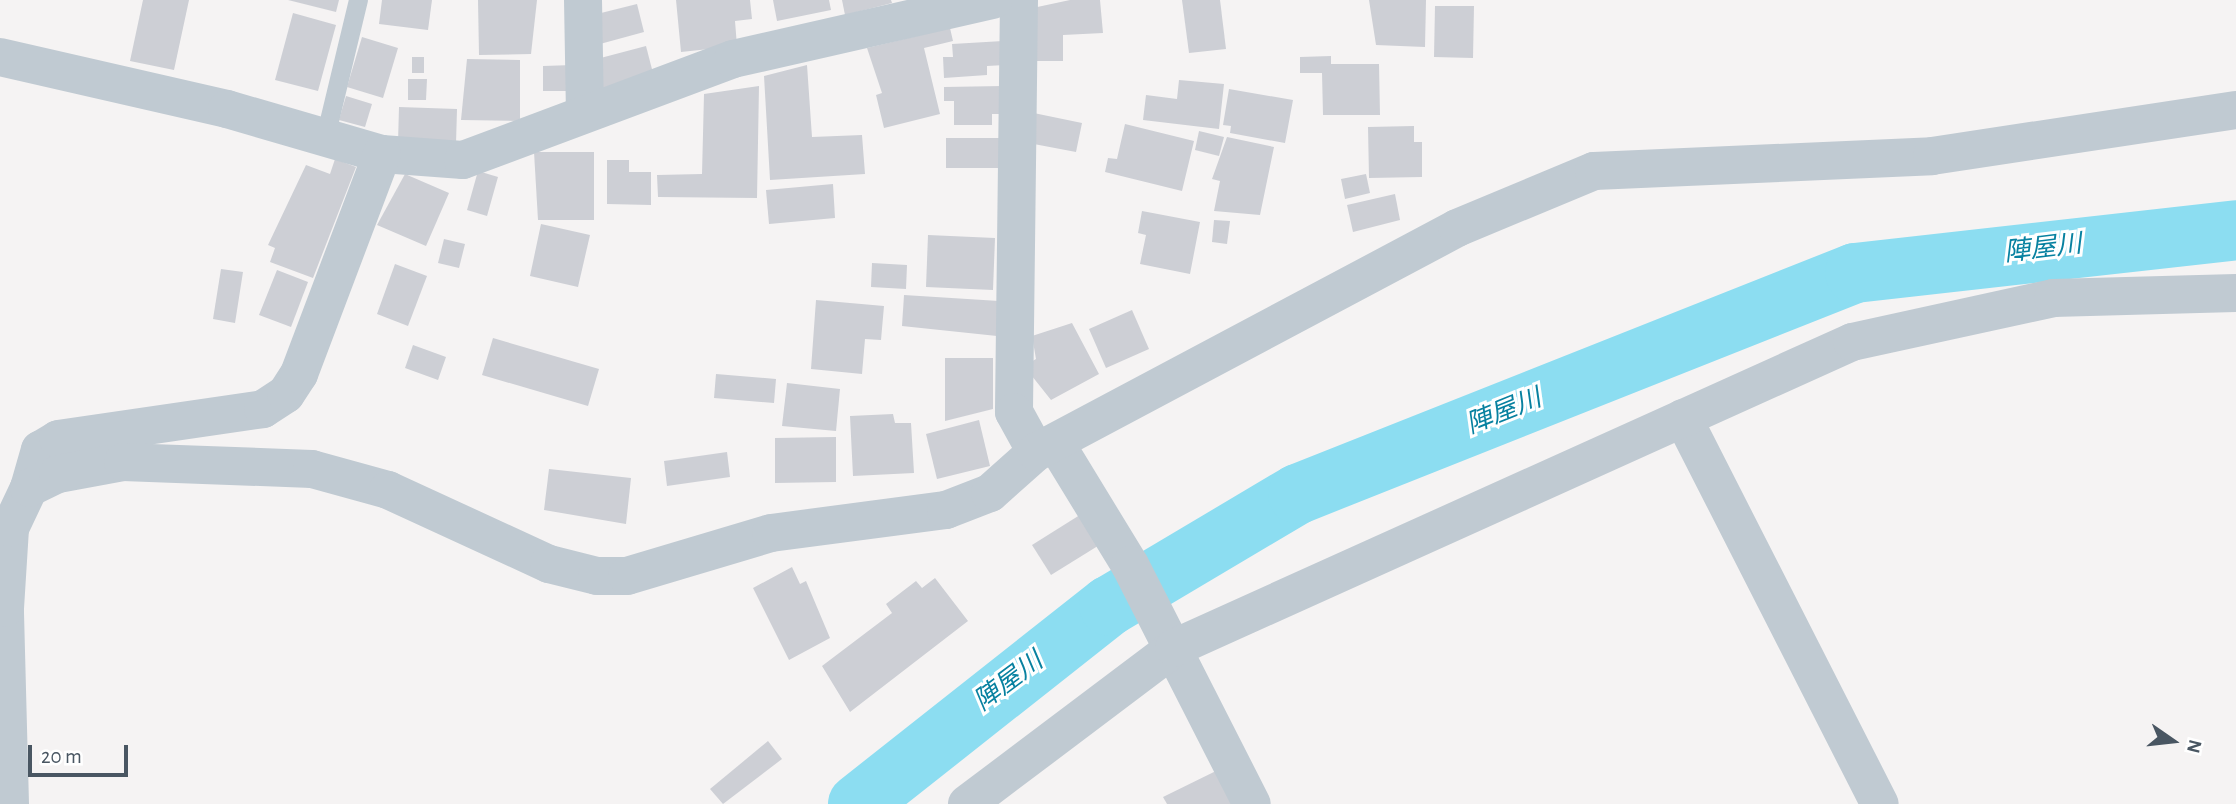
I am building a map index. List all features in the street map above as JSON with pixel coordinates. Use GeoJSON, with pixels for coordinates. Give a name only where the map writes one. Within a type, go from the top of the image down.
{"type":"FeatureCollection","features":[{"type":"Feature","properties":{"kind":"street"},"geometry":{"type":"LineString","coordinates":[[583,0],[585,111]]}},
{"type":"Feature","properties":{"kind":"street"},"geometry":{"type":"LineString","coordinates":[[0,57],[325,137],[383,154],[463,160],[585,111],[733,59],[993,0]]}},
{"type":"Feature","properties":{"kind":"street"},"geometry":{"type":"LineString","coordinates":[[1019,0],[1014,412],[1046,448],[1130,565],[1252,804]]}},
{"type":"Feature","properties":{"kind":"street"},"geometry":{"type":"LineString","coordinates":[[29,488],[58,474],[123,461],[312,470],[388,490],[549,564],[597,576],[627,576],[771,533],[946,510],[990,493],[1046,448],[1457,228],[1594,171],[1932,156],[2236,110]]}},
{"type":"Feature","properties":{"kind":"street"},"geometry":{"type":"LineString","coordinates":[[9,804],[6,562],[10,528],[29,488],[40,450],[58,439],[263,409],[286,394],[299,374],[383,154]]}},
{"type":"Feature","properties":{"kind":"street"},"geometry":{"type":"LineString","coordinates":[[967,804],[1174,648],[1852,342],[2053,298],[2236,293]]}},
{"type":"Feature","properties":{"kind":"street"},"geometry":{"type":"LineString","coordinates":[[1683,418],[1880,804]]}},
{"type":"Feature","properties":{"kind":"lane"},"geometry":{"type":"LineString","coordinates":[[325,137],[358,0]]}},
{"type":"Feature","properties":{"kind":"building"},"geometry":{"type":"Polygon","coordinates":[[[143,0],[189,0],[174,70],[130,61],[143,0]]]}},
{"type":"Feature","properties":{"kind":"building"},"geometry":{"type":"Polygon","coordinates":[[[288,0],[339,0],[336,12],[288,0]]]}},
{"type":"Feature","properties":{"kind":"building"},"geometry":{"type":"Polygon","coordinates":[[[382,0],[432,0],[428,30],[379,24],[382,0]]]}},
{"type":"Feature","properties":{"kind":"building"},"geometry":{"type":"Polygon","coordinates":[[[478,0],[537,0],[531,54],[479,55],[478,0]]]}},
{"type":"Feature","properties":{"kind":"building"},"geometry":{"type":"Polygon","coordinates":[[[676,0],[750,0],[752,19],[735,21],[737,46],[681,52],[676,0]]]}},
{"type":"Feature","properties":{"kind":"building"},"geometry":{"type":"Polygon","coordinates":[[[773,0],[829,0],[831,10],[777,21],[773,0]]]}},
{"type":"Feature","properties":{"kind":"building"},"geometry":{"type":"Polygon","coordinates":[[[842,0],[891,0],[892,3],[845,15],[842,0]]]}},
{"type":"Feature","properties":{"kind":"building"},"geometry":{"type":"Polygon","coordinates":[[[1070,0],[1100,0],[1103,33],[1063,35],[1063,61],[1029,61],[1028,9],[1070,0]]]}},
{"type":"Feature","properties":{"kind":"building"},"geometry":{"type":"Polygon","coordinates":[[[1182,0],[1220,0],[1226,49],[1189,53],[1182,0]]]}},
{"type":"Feature","properties":{"kind":"building"},"geometry":{"type":"Polygon","coordinates":[[[1369,0],[1426,0],[1425,47],[1376,45],[1369,0]]]}},
{"type":"Feature","properties":{"kind":"building"},"geometry":{"type":"Polygon","coordinates":[[[637,4],[644,32],[600,44],[593,15],[637,4]]]}},
{"type":"Feature","properties":{"kind":"building"},"geometry":{"type":"Polygon","coordinates":[[[1435,6],[1474,6],[1473,58],[1434,57],[1435,6]]]}},
{"type":"Feature","properties":{"kind":"building"},"geometry":{"type":"Polygon","coordinates":[[[293,13],[336,25],[318,91],[275,80],[293,13]]]}},
{"type":"Feature","properties":{"kind":"building"},"geometry":{"type":"Polygon","coordinates":[[[950,28],[953,41],[924,48],[940,114],[884,128],[876,95],[882,93],[867,48],[950,28]]]}},
{"type":"Feature","properties":{"kind":"building"},"geometry":{"type":"Polygon","coordinates":[[[362,37],[398,48],[383,98],[347,87],[362,37]]]}},
{"type":"Feature","properties":{"kind":"building"},"geometry":{"type":"Polygon","coordinates":[[[1003,41],[1005,65],[987,66],[987,75],[944,78],[943,57],[953,57],[952,44],[1003,41]]]}},
{"type":"Feature","properties":{"kind":"building"},"geometry":{"type":"Polygon","coordinates":[[[646,46],[654,77],[601,91],[593,60],[646,46]]]}},
{"type":"Feature","properties":{"kind":"building"},"geometry":{"type":"Polygon","coordinates":[[[1331,56],[1331,64],[1379,64],[1380,115],[1323,115],[1322,73],[1300,73],[1300,57],[1331,56]]]}},
{"type":"Feature","properties":{"kind":"building"},"geometry":{"type":"Polygon","coordinates":[[[412,57],[424,57],[424,73],[412,73],[412,57]]]}},
{"type":"Feature","properties":{"kind":"building"},"geometry":{"type":"Polygon","coordinates":[[[467,59],[520,60],[520,121],[461,120],[467,59]]]}},
{"type":"Feature","properties":{"kind":"building"},"geometry":{"type":"Polygon","coordinates":[[[573,65],[573,91],[543,91],[543,66],[573,65]]]}},
{"type":"Feature","properties":{"kind":"building"},"geometry":{"type":"Polygon","coordinates":[[[807,65],[812,137],[862,135],[865,174],[770,180],[764,76],[807,65]]]}},
{"type":"Feature","properties":{"kind":"building"},"geometry":{"type":"Polygon","coordinates":[[[408,79],[427,79],[426,100],[408,100],[408,79]]]}},
{"type":"Feature","properties":{"kind":"building"},"geometry":{"type":"Polygon","coordinates":[[[1179,80],[1224,84],[1219,129],[1143,120],[1146,95],[1177,99],[1179,80]]]}},
{"type":"Feature","properties":{"kind":"building"},"geometry":{"type":"Polygon","coordinates":[[[759,86],[757,198],[658,197],[657,175],[702,174],[704,94],[759,86]]]}},
{"type":"Feature","properties":{"kind":"building"},"geometry":{"type":"Polygon","coordinates":[[[1003,86],[1003,114],[992,114],[992,125],[954,125],[954,101],[944,101],[944,87],[1003,86]]]}},
{"type":"Feature","properties":{"kind":"building"},"geometry":{"type":"Polygon","coordinates":[[[1229,89],[1293,100],[1285,143],[1230,133],[1231,126],[1223,125],[1229,89]]]}},
{"type":"Feature","properties":{"kind":"building"},"geometry":{"type":"Polygon","coordinates":[[[346,96],[372,104],[365,127],[339,120],[346,96]]]}},
{"type":"Feature","properties":{"kind":"building"},"geometry":{"type":"Polygon","coordinates":[[[399,107],[457,109],[456,144],[398,143],[399,107]]]}},
{"type":"Feature","properties":{"kind":"building"},"geometry":{"type":"Polygon","coordinates":[[[1024,111],[1082,123],[1076,152],[1018,141],[1024,111]]]}},
{"type":"Feature","properties":{"kind":"building"},"geometry":{"type":"Polygon","coordinates":[[[1125,124],[1194,141],[1182,191],[1105,172],[1108,158],[1117,159],[1125,124]]]}},
{"type":"Feature","properties":{"kind":"building"},"geometry":{"type":"Polygon","coordinates":[[[1414,126],[1414,142],[1422,142],[1422,177],[1369,178],[1368,127],[1414,126]]]}},
{"type":"Feature","properties":{"kind":"building"},"geometry":{"type":"Polygon","coordinates":[[[1199,131],[1224,137],[1219,156],[1195,150],[1199,131]]]}},
{"type":"Feature","properties":{"kind":"building"},"geometry":{"type":"Polygon","coordinates":[[[1227,137],[1274,147],[1260,215],[1214,211],[1220,181],[1212,179],[1227,137]]]}},
{"type":"Feature","properties":{"kind":"building"},"geometry":{"type":"Polygon","coordinates":[[[946,138],[1004,138],[1005,168],[946,168],[946,138]]]}},
{"type":"Feature","properties":{"kind":"building"},"geometry":{"type":"Polygon","coordinates":[[[534,152],[594,152],[594,220],[538,220],[534,152]]]}},
{"type":"Feature","properties":{"kind":"building"},"geometry":{"type":"Polygon","coordinates":[[[335,159],[356,167],[313,278],[270,262],[275,248],[268,245],[306,165],[330,174],[335,159]]]}},
{"type":"Feature","properties":{"kind":"building"},"geometry":{"type":"Polygon","coordinates":[[[607,160],[629,160],[629,172],[651,172],[651,205],[607,204],[607,160]]]}},
{"type":"Feature","properties":{"kind":"building"},"geometry":{"type":"Polygon","coordinates":[[[478,171],[498,177],[487,216],[467,210],[478,171]]]}},
{"type":"Feature","properties":{"kind":"building"},"geometry":{"type":"Polygon","coordinates":[[[405,174],[449,193],[426,246],[377,225],[405,174]]]}},
{"type":"Feature","properties":{"kind":"building"},"geometry":{"type":"Polygon","coordinates":[[[1366,174],[1370,193],[1345,199],[1341,179],[1366,174]]]}},
{"type":"Feature","properties":{"kind":"building"},"geometry":{"type":"Polygon","coordinates":[[[833,184],[835,218],[769,224],[766,190],[833,184]]]}},
{"type":"Feature","properties":{"kind":"building"},"geometry":{"type":"Polygon","coordinates":[[[1395,194],[1400,220],[1353,232],[1347,205],[1395,194]]]}},
{"type":"Feature","properties":{"kind":"building"},"geometry":{"type":"Polygon","coordinates":[[[1142,211],[1200,222],[1190,274],[1140,264],[1146,235],[1138,233],[1142,211]]]}},
{"type":"Feature","properties":{"kind":"building"},"geometry":{"type":"Polygon","coordinates":[[[1214,220],[1230,221],[1227,244],[1212,242],[1214,220]]]}},
{"type":"Feature","properties":{"kind":"building"},"geometry":{"type":"Polygon","coordinates":[[[541,224],[590,235],[578,287],[530,276],[541,224]]]}},
{"type":"Feature","properties":{"kind":"building"},"geometry":{"type":"Polygon","coordinates":[[[928,235],[995,238],[993,290],[926,287],[928,235]]]}},
{"type":"Feature","properties":{"kind":"building"},"geometry":{"type":"Polygon","coordinates":[[[444,239],[465,244],[459,268],[438,263],[444,239]]]}},
{"type":"Feature","properties":{"kind":"building"},"geometry":{"type":"Polygon","coordinates":[[[872,263],[907,265],[906,289],[871,287],[872,263]]]}},
{"type":"Feature","properties":{"kind":"building"},"geometry":{"type":"Polygon","coordinates":[[[395,264],[427,276],[408,326],[377,314],[395,264]]]}},
{"type":"Feature","properties":{"kind":"building"},"geometry":{"type":"Polygon","coordinates":[[[221,269],[243,272],[235,323],[213,319],[221,269]]]}},
{"type":"Feature","properties":{"kind":"building"},"geometry":{"type":"Polygon","coordinates":[[[277,270],[308,282],[291,327],[259,315],[277,270]]]}},
{"type":"Feature","properties":{"kind":"building"},"geometry":{"type":"Polygon","coordinates":[[[904,295],[999,301],[997,336],[902,326],[904,295]]]}},
{"type":"Feature","properties":{"kind":"building"},"geometry":{"type":"Polygon","coordinates":[[[816,300],[884,306],[881,340],[865,339],[862,374],[811,369],[816,300]]]}},
{"type":"Feature","properties":{"kind":"building"},"geometry":{"type":"Polygon","coordinates":[[[1132,310],[1149,349],[1106,368],[1089,329],[1132,310]]]}},
{"type":"Feature","properties":{"kind":"building"},"geometry":{"type":"Polygon","coordinates":[[[1072,323],[1099,374],[1051,400],[1024,366],[1036,359],[1032,336],[1072,323]]]}},
{"type":"Feature","properties":{"kind":"building"},"geometry":{"type":"Polygon","coordinates":[[[493,338],[599,369],[588,406],[482,375],[493,338]]]}},
{"type":"Feature","properties":{"kind":"building"},"geometry":{"type":"Polygon","coordinates":[[[413,345],[446,357],[438,380],[405,368],[413,345]]]}},
{"type":"Feature","properties":{"kind":"building"},"geometry":{"type":"Polygon","coordinates":[[[945,358],[993,358],[993,409],[945,421],[945,358]]]}},
{"type":"Feature","properties":{"kind":"building"},"geometry":{"type":"Polygon","coordinates":[[[716,374],[776,379],[774,403],[714,398],[716,374]]]}},
{"type":"Feature","properties":{"kind":"building"},"geometry":{"type":"Polygon","coordinates":[[[787,383],[840,389],[836,431],[782,426],[787,383]]]}},
{"type":"Feature","properties":{"kind":"building"},"geometry":{"type":"Polygon","coordinates":[[[893,414],[895,423],[911,423],[914,473],[853,476],[850,416],[893,414]]]}},
{"type":"Feature","properties":{"kind":"building"},"geometry":{"type":"Polygon","coordinates":[[[979,420],[990,466],[937,479],[926,434],[979,420]]]}},
{"type":"Feature","properties":{"kind":"building"},"geometry":{"type":"Polygon","coordinates":[[[836,437],[836,482],[775,483],[775,438],[836,437]]]}},
{"type":"Feature","properties":{"kind":"building"},"geometry":{"type":"Polygon","coordinates":[[[727,452],[730,477],[667,486],[664,461],[727,452]]]}},
{"type":"Feature","properties":{"kind":"building"},"geometry":{"type":"Polygon","coordinates":[[[549,469],[631,478],[626,524],[544,510],[549,469]]]}},
{"type":"Feature","properties":{"kind":"building"},"geometry":{"type":"Polygon","coordinates":[[[1083,513],[1101,544],[1051,575],[1032,545],[1083,513]]]}},
{"type":"Feature","properties":{"kind":"building"},"geometry":{"type":"Polygon","coordinates":[[[792,567],[800,584],[806,581],[830,638],[789,660],[753,588],[792,567]]]}},
{"type":"Feature","properties":{"kind":"building"},"geometry":{"type":"Polygon","coordinates":[[[935,578],[968,621],[850,712],[822,666],[892,613],[886,604],[916,581],[922,588],[935,578]]]}},
{"type":"Feature","properties":{"kind":"building"},"geometry":{"type":"Polygon","coordinates":[[[768,741],[782,759],[723,804],[710,789],[768,741]]]}},
{"type":"Feature","properties":{"kind":"building"},"geometry":{"type":"Polygon","coordinates":[[[1220,769],[1236,804],[1167,804],[1163,797],[1220,769]]]}},
{"type":"Feature","properties":{"kind":"waterway","name":"陣屋川"},"geometry":{"type":"LineString","coordinates":[[858,804],[1109,606],[1298,494],[1855,273],[2236,230]]}}]}
